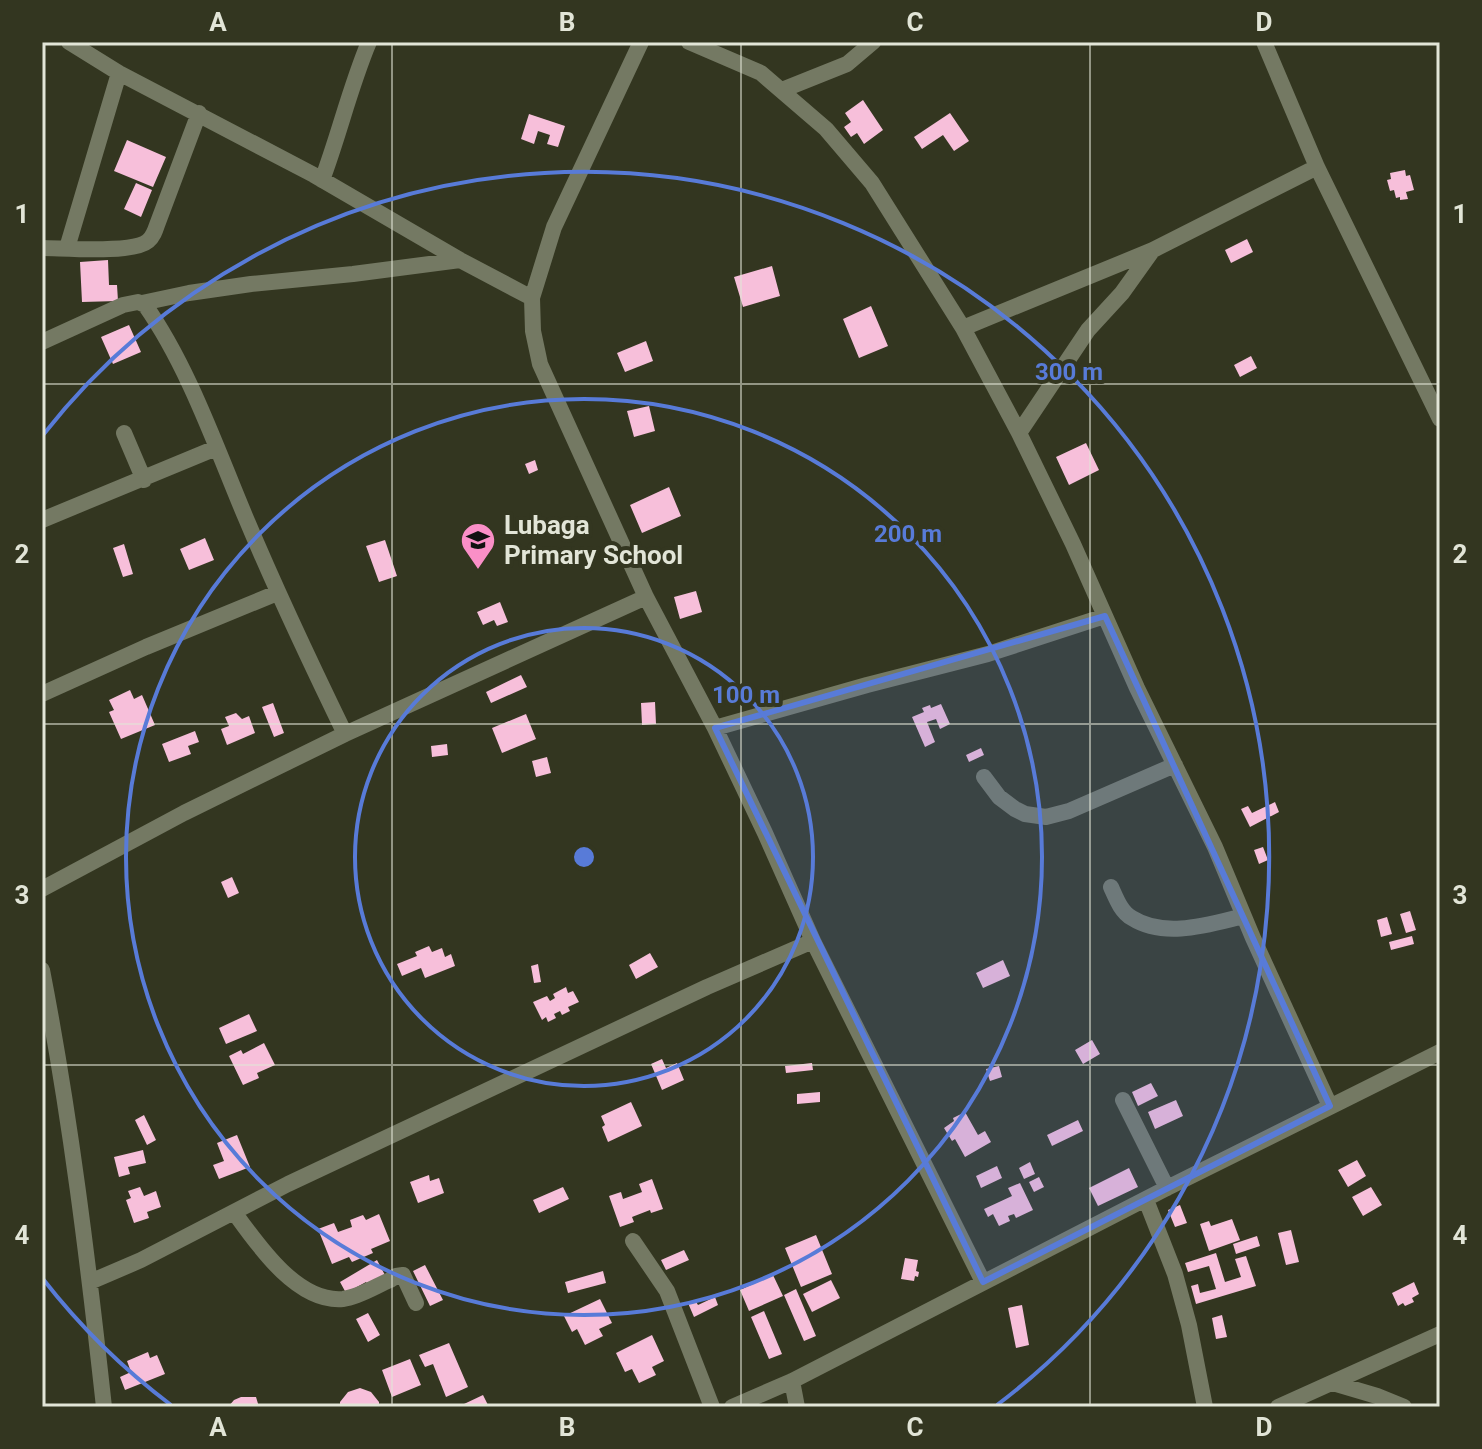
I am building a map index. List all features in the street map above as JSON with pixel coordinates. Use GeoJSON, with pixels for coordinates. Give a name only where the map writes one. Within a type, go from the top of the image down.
{"type":"FeatureCollection","features":[{"type":"Feature","properties":{"kind":"street"},"geometry":{"type":"LineString","coordinates":[[69,42],[119,73],[322,180],[532,298]]}},
{"type":"Feature","properties":{"kind":"street"},"geometry":{"type":"LineString","coordinates":[[322,180],[369,42]]}},
{"type":"Feature","properties":{"kind":"street"},"geometry":{"type":"LineString","coordinates":[[641,42],[554,227],[532,298],[533,331],[540,364],[646,597],[715,728],[813,941],[983,1282]]}},
{"type":"Feature","properties":{"kind":"street"},"geometry":{"type":"LineString","coordinates":[[689,42],[761,73],[826,129],[872,183],[963,328],[1073,544],[1137,688],[1215,847],[1330,1106]]}},
{"type":"Feature","properties":{"kind":"street"},"geometry":{"type":"LineString","coordinates":[[782,90],[847,64],[873,42]]}},
{"type":"Feature","properties":{"kind":"street"},"geometry":{"type":"LineString","coordinates":[[1264,42],[1317,167],[1440,419]]}},
{"type":"Feature","properties":{"kind":"street"},"geometry":{"type":"LineString","coordinates":[[67,248],[119,73]]}},
{"type":"Feature","properties":{"kind":"street"},"geometry":{"type":"LineString","coordinates":[[42,248],[125,248],[149,241],[199,113]]}},
{"type":"Feature","properties":{"kind":"street"},"geometry":{"type":"LineString","coordinates":[[963,328],[1153,250],[1317,167]]}},
{"type":"Feature","properties":{"kind":"street"},"geometry":{"type":"LineString","coordinates":[[1019,433],[1088,330],[1122,293],[1153,250]]}},
{"type":"Feature","properties":{"kind":"street"},"geometry":{"type":"LineString","coordinates":[[42,342],[123,305],[251,284],[460,260]]}},
{"type":"Feature","properties":{"kind":"street"},"geometry":{"type":"LineString","coordinates":[[142,303],[184,375],[277,593],[345,734]]}},
{"type":"Feature","properties":{"kind":"street"},"geometry":{"type":"LineString","coordinates":[[124,433],[144,480]]}},
{"type":"Feature","properties":{"kind":"street"},"geometry":{"type":"LineString","coordinates":[[42,520],[216,448]]}},
{"type":"Feature","properties":{"kind":"street"},"geometry":{"type":"LineString","coordinates":[[42,694],[277,593]]}},
{"type":"Feature","properties":{"kind":"street"},"geometry":{"type":"LineString","coordinates":[[42,889],[184,813],[345,734],[646,597]]}},
{"type":"Feature","properties":{"kind":"street"},"geometry":{"type":"LineString","coordinates":[[715,728],[988,654],[1105,616]]}},
{"type":"Feature","properties":{"kind":"street"},"geometry":{"type":"LineString","coordinates":[[984,777],[999,797],[1015,809],[1046,817],[1069,811],[1175,765]]}},
{"type":"Feature","properties":{"kind":"street"},"geometry":{"type":"LineString","coordinates":[[1111,887],[1130,918],[1149,926],[1196,927],[1244,916]]}},
{"type":"Feature","properties":{"kind":"street"},"geometry":{"type":"LineString","coordinates":[[90,1282],[141,1260],[288,1184],[707,987],[813,941]]}},
{"type":"Feature","properties":{"kind":"street"},"geometry":{"type":"LineString","coordinates":[[42,970],[57,1050],[90,1282],[104,1407]]}},
{"type":"Feature","properties":{"kind":"street"},"geometry":{"type":"LineString","coordinates":[[732,1407],[792,1381],[1440,1052]]}},
{"type":"Feature","properties":{"kind":"street"},"geometry":{"type":"LineString","coordinates":[[1123,1100],[1167,1188]]}},
{"type":"Feature","properties":{"kind":"street"},"geometry":{"type":"LineString","coordinates":[[1146,1200],[1175,1274],[1189,1325],[1205,1407]]}},
{"type":"Feature","properties":{"kind":"street"},"geometry":{"type":"LineString","coordinates":[[234,1212],[263,1252],[310,1292],[343,1299],[403,1275],[416,1303]]}},
{"type":"Feature","properties":{"kind":"street"},"geometry":{"type":"LineString","coordinates":[[633,1241],[667,1291],[712,1407]]}},
{"type":"Feature","properties":{"kind":"street"},"geometry":{"type":"LineString","coordinates":[[1278,1407],[1440,1334]]}},
{"type":"Feature","properties":{"kind":"street"},"geometry":{"type":"LineString","coordinates":[[792,1381],[797,1407]]}},
{"type":"Feature","properties":{"kind":"street"},"geometry":{"type":"LineString","coordinates":[[1333,1383],[1404,1407]]}},
{"type":"Feature","properties":{"kind":"highlighted area"},"geometry":{"type":"Polygon","coordinates":[[[1105,616],[1330,1106],[983,1282],[715,728],[1105,616]]]}},
{"type":"Feature","properties":{"kind":"building"},"geometry":{"type":"Polygon","coordinates":[[[863,100],[883,130],[864,144],[857,133],[851,137],[844,127],[851,122],[845,113],[863,100]]]}},
{"type":"Feature","properties":{"kind":"building"},"geometry":{"type":"Polygon","coordinates":[[[950,113],[969,141],[954,151],[943,135],[922,149],[914,137],[950,113]]]}},
{"type":"Feature","properties":{"kind":"building"},"geometry":{"type":"Polygon","coordinates":[[[529,114],[565,126],[558,147],[547,144],[550,135],[538,131],[534,144],[521,139],[529,114]]]}},
{"type":"Feature","properties":{"kind":"building"},"geometry":{"type":"Polygon","coordinates":[[[127,140],[166,157],[153,187],[114,171],[127,140]]]}},
{"type":"Feature","properties":{"kind":"building"},"geometry":{"type":"Polygon","coordinates":[[[1405,170],[1406,176],[1410,175],[1414,190],[1406,192],[1408,199],[1400,200],[1400,197],[1396,198],[1394,190],[1390,191],[1387,180],[1391,179],[1390,173],[1405,170]]]}},
{"type":"Feature","properties":{"kind":"building"},"geometry":{"type":"Polygon","coordinates":[[[136,183],[152,190],[141,217],[124,209],[136,183]]]}},
{"type":"Feature","properties":{"kind":"building"},"geometry":{"type":"Polygon","coordinates":[[[1247,239],[1253,252],[1231,263],[1225,250],[1247,239]]]}},
{"type":"Feature","properties":{"kind":"building"},"geometry":{"type":"Polygon","coordinates":[[[108,260],[109,285],[117,285],[118,301],[82,302],[80,262],[108,260]]]}},
{"type":"Feature","properties":{"kind":"building"},"geometry":{"type":"Polygon","coordinates":[[[772,266],[780,296],[743,307],[734,277],[772,266]]]}},
{"type":"Feature","properties":{"kind":"building"},"geometry":{"type":"Polygon","coordinates":[[[871,306],[888,346],[859,358],[843,319],[871,306]]]}},
{"type":"Feature","properties":{"kind":"building"},"geometry":{"type":"Polygon","coordinates":[[[129,325],[141,352],[113,364],[101,337],[129,325]]]}},
{"type":"Feature","properties":{"kind":"building"},"geometry":{"type":"Polygon","coordinates":[[[646,341],[653,361],[625,372],[617,353],[646,341]]]}},
{"type":"Feature","properties":{"kind":"building"},"geometry":{"type":"Polygon","coordinates":[[[1251,356],[1257,368],[1240,377],[1234,365],[1251,356]]]}},
{"type":"Feature","properties":{"kind":"building"},"geometry":{"type":"Polygon","coordinates":[[[649,406],[655,431],[634,437],[627,411],[649,406]]]}},
{"type":"Feature","properties":{"kind":"building"},"geometry":{"type":"Polygon","coordinates":[[[1086,443],[1099,470],[1069,485],[1056,457],[1086,443]]]}},
{"type":"Feature","properties":{"kind":"building"},"geometry":{"type":"Polygon","coordinates":[[[535,460],[538,470],[529,474],[525,464],[535,460]]]}},
{"type":"Feature","properties":{"kind":"building"},"geometry":{"type":"Polygon","coordinates":[[[669,487],[681,516],[642,533],[630,505],[669,487]]]}},
{"type":"Feature","properties":{"kind":"building"},"geometry":{"type":"Polygon","coordinates":[[[205,538],[214,560],[189,570],[180,549],[205,538]]]}},
{"type":"Feature","properties":{"kind":"building"},"geometry":{"type":"Polygon","coordinates":[[[385,540],[397,576],[379,582],[366,546],[385,540]]]}},
{"type":"Feature","properties":{"kind":"building"},"geometry":{"type":"Polygon","coordinates":[[[124,544],[133,574],[123,577],[113,548],[124,544]]]}},
{"type":"Feature","properties":{"kind":"building"},"geometry":{"type":"Polygon","coordinates":[[[696,591],[702,612],[680,619],[674,597],[696,591]]]}},
{"type":"Feature","properties":{"kind":"building"},"geometry":{"type":"Polygon","coordinates":[[[500,602],[508,622],[497,626],[494,620],[483,625],[477,612],[500,602]]]}},
{"type":"Feature","properties":{"kind":"building"},"geometry":{"type":"Polygon","coordinates":[[[521,675],[527,687],[491,703],[486,692],[521,675]]]}},
{"type":"Feature","properties":{"kind":"building"},"geometry":{"type":"Polygon","coordinates":[[[130,690],[134,699],[142,695],[155,725],[121,739],[109,712],[114,710],[109,700],[130,690]]]}},
{"type":"Feature","properties":{"kind":"building"},"geometry":{"type":"Polygon","coordinates":[[[655,702],[656,724],[642,725],[641,703],[655,702]]]}},
{"type":"Feature","properties":{"kind":"building"},"geometry":{"type":"Polygon","coordinates":[[[273,703],[284,733],[274,737],[262,707],[273,703]]]}},
{"type":"Feature","properties":{"kind":"building"},"geometry":{"type":"Polygon","coordinates":[[[941,704],[950,724],[940,729],[936,719],[927,722],[935,742],[925,747],[912,717],[924,712],[922,708],[941,704]]]}},
{"type":"Feature","properties":{"kind":"building"},"geometry":{"type":"Polygon","coordinates":[[[236,713],[242,719],[249,716],[255,733],[227,745],[221,729],[229,726],[225,717],[236,713]]]}},
{"type":"Feature","properties":{"kind":"building"},"geometry":{"type":"Polygon","coordinates":[[[526,714],[536,739],[502,753],[492,728],[526,714]]]}},
{"type":"Feature","properties":{"kind":"building"},"geometry":{"type":"Polygon","coordinates":[[[195,731],[199,742],[188,746],[191,754],[169,762],[162,744],[195,731]]]}},
{"type":"Feature","properties":{"kind":"building"},"geometry":{"type":"Polygon","coordinates":[[[447,744],[448,755],[432,757],[431,746],[447,744]]]}},
{"type":"Feature","properties":{"kind":"building"},"geometry":{"type":"Polygon","coordinates":[[[981,748],[984,755],[969,762],[966,755],[981,748]]]}},
{"type":"Feature","properties":{"kind":"building"},"geometry":{"type":"Polygon","coordinates":[[[547,757],[551,773],[536,777],[532,761],[547,757]]]}},
{"type":"Feature","properties":{"kind":"building"},"geometry":{"type":"Polygon","coordinates":[[[1275,802],[1279,812],[1250,827],[1241,809],[1248,806],[1252,813],[1275,802]]]}},
{"type":"Feature","properties":{"kind":"building"},"geometry":{"type":"Polygon","coordinates":[[[1263,847],[1268,860],[1259,864],[1254,850],[1263,847]]]}},
{"type":"Feature","properties":{"kind":"building"},"geometry":{"type":"Polygon","coordinates":[[[232,877],[239,893],[228,898],[221,882],[232,877]]]}},
{"type":"Feature","properties":{"kind":"building"},"geometry":{"type":"Polygon","coordinates":[[[1410,911],[1416,930],[1406,933],[1400,914],[1410,911]]]}},
{"type":"Feature","properties":{"kind":"building"},"geometry":{"type":"Polygon","coordinates":[[[1387,917],[1392,934],[1381,937],[1377,920],[1387,917]]]}},
{"type":"Feature","properties":{"kind":"building"},"geometry":{"type":"Polygon","coordinates":[[[1412,936],[1414,944],[1391,950],[1389,942],[1412,936]]]}},
{"type":"Feature","properties":{"kind":"building"},"geometry":{"type":"Polygon","coordinates":[[[429,946],[432,952],[442,948],[445,957],[451,954],[455,966],[425,978],[421,968],[402,976],[397,964],[417,956],[415,952],[429,946]]]}},
{"type":"Feature","properties":{"kind":"building"},"geometry":{"type":"Polygon","coordinates":[[[650,953],[658,967],[636,979],[629,965],[650,953]]]}},
{"type":"Feature","properties":{"kind":"building"},"geometry":{"type":"Polygon","coordinates":[[[1003,960],[1010,976],[983,988],[976,973],[1003,960]]]}},
{"type":"Feature","properties":{"kind":"building"},"geometry":{"type":"Polygon","coordinates":[[[538,964],[541,982],[534,983],[531,966],[538,964]]]}},
{"type":"Feature","properties":{"kind":"building"},"geometry":{"type":"Polygon","coordinates":[[[566,987],[568,993],[573,991],[579,1002],[568,1007],[570,1011],[562,1015],[560,1011],[554,1014],[556,1018],[548,1022],[546,1017],[542,1020],[533,1002],[547,996],[550,1001],[555,998],[553,994],[566,987]]]}},
{"type":"Feature","properties":{"kind":"building"},"geometry":{"type":"Polygon","coordinates":[[[249,1014],[257,1031],[226,1044],[219,1028],[249,1014]]]}},
{"type":"Feature","properties":{"kind":"building"},"geometry":{"type":"Polygon","coordinates":[[[1092,1040],[1100,1054],[1083,1064],[1075,1050],[1092,1040]]]}},
{"type":"Feature","properties":{"kind":"building"},"geometry":{"type":"Polygon","coordinates":[[[264,1043],[275,1065],[257,1073],[259,1078],[243,1085],[229,1056],[241,1050],[243,1054],[264,1043]]]}},
{"type":"Feature","properties":{"kind":"building"},"geometry":{"type":"Polygon","coordinates":[[[662,1059],[666,1068],[677,1063],[684,1080],[662,1090],[651,1064],[662,1059]]]}},
{"type":"Feature","properties":{"kind":"building"},"geometry":{"type":"Polygon","coordinates":[[[812,1063],[813,1070],[786,1073],[785,1066],[812,1063]]]}},
{"type":"Feature","properties":{"kind":"building"},"geometry":{"type":"Polygon","coordinates":[[[999,1066],[1002,1077],[990,1081],[986,1069],[999,1066]]]}},
{"type":"Feature","properties":{"kind":"building"},"geometry":{"type":"Polygon","coordinates":[[[1151,1083],[1158,1096],[1138,1106],[1132,1092],[1151,1083]]]}},
{"type":"Feature","properties":{"kind":"building"},"geometry":{"type":"Polygon","coordinates":[[[820,1092],[820,1102],[797,1104],[797,1094],[820,1092]]]}},
{"type":"Feature","properties":{"kind":"building"},"geometry":{"type":"Polygon","coordinates":[[[1176,1100],[1183,1116],[1155,1129],[1148,1112],[1176,1100]]]}},
{"type":"Feature","properties":{"kind":"building"},"geometry":{"type":"Polygon","coordinates":[[[631,1102],[642,1126],[608,1142],[601,1116],[631,1102]]]}},
{"type":"Feature","properties":{"kind":"building"},"geometry":{"type":"Polygon","coordinates":[[[965,1112],[978,1135],[985,1131],[991,1142],[965,1157],[955,1139],[952,1141],[944,1128],[954,1121],[953,1118],[965,1112]]]}},
{"type":"Feature","properties":{"kind":"building"},"geometry":{"type":"Polygon","coordinates":[[[144,1115],[156,1140],[147,1145],[135,1120],[144,1115]]]}},
{"type":"Feature","properties":{"kind":"building"},"geometry":{"type":"Polygon","coordinates":[[[1078,1120],[1083,1131],[1052,1146],[1047,1135],[1078,1120]]]}},
{"type":"Feature","properties":{"kind":"building"},"geometry":{"type":"Polygon","coordinates":[[[237,1135],[250,1167],[219,1179],[213,1165],[224,1161],[217,1143],[237,1135]]]}},
{"type":"Feature","properties":{"kind":"building"},"geometry":{"type":"Polygon","coordinates":[[[143,1150],[146,1163],[128,1167],[130,1174],[119,1177],[114,1157],[143,1150]]]}},
{"type":"Feature","properties":{"kind":"building"},"geometry":{"type":"Polygon","coordinates":[[[1357,1160],[1366,1176],[1348,1187],[1338,1170],[1357,1160]]]}},
{"type":"Feature","properties":{"kind":"building"},"geometry":{"type":"Polygon","coordinates":[[[1030,1162],[1035,1174],[1024,1179],[1019,1168],[1030,1162]]]}},
{"type":"Feature","properties":{"kind":"building"},"geometry":{"type":"Polygon","coordinates":[[[997,1166],[1002,1178],[981,1188],[976,1176],[997,1166]]]}},
{"type":"Feature","properties":{"kind":"building"},"geometry":{"type":"Polygon","coordinates":[[[1129,1168],[1138,1187],[1098,1206],[1089,1188],[1129,1168]]]}},
{"type":"Feature","properties":{"kind":"building"},"geometry":{"type":"Polygon","coordinates":[[[429,1175],[430,1181],[439,1178],[444,1193],[418,1203],[410,1182],[429,1175]]]}},
{"type":"Feature","properties":{"kind":"building"},"geometry":{"type":"Polygon","coordinates":[[[1039,1177],[1044,1187],[1034,1192],[1029,1182],[1039,1177]]]}},
{"type":"Feature","properties":{"kind":"building"},"geometry":{"type":"Polygon","coordinates":[[[652,1179],[663,1209],[632,1217],[634,1222],[620,1227],[609,1196],[621,1192],[623,1199],[642,1192],[639,1184],[652,1179]]]}},
{"type":"Feature","properties":{"kind":"building"},"geometry":{"type":"Polygon","coordinates":[[[1020,1183],[1033,1210],[1016,1218],[1014,1214],[1008,1216],[1010,1221],[999,1226],[993,1214],[988,1217],[984,1209],[1012,1196],[1008,1188],[1020,1183]]]}},
{"type":"Feature","properties":{"kind":"building"},"geometry":{"type":"Polygon","coordinates":[[[140,1187],[144,1196],[156,1191],[161,1207],[147,1212],[149,1218],[134,1223],[126,1200],[131,1198],[128,1191],[140,1187]]]}},
{"type":"Feature","properties":{"kind":"building"},"geometry":{"type":"Polygon","coordinates":[[[563,1187],[569,1199],[539,1213],[533,1200],[563,1187]]]}},
{"type":"Feature","properties":{"kind":"building"},"geometry":{"type":"Polygon","coordinates":[[[1371,1187],[1382,1205],[1363,1216],[1352,1197],[1371,1187]]]}},
{"type":"Feature","properties":{"kind":"building"},"geometry":{"type":"Polygon","coordinates":[[[1180,1205],[1187,1223],[1175,1227],[1168,1210],[1180,1205]]]}},
{"type":"Feature","properties":{"kind":"building"},"geometry":{"type":"Polygon","coordinates":[[[379,1214],[390,1241],[352,1262],[349,1257],[332,1264],[318,1229],[334,1223],[338,1232],[352,1227],[350,1220],[363,1215],[366,1220],[379,1214]]]}},
{"type":"Feature","properties":{"kind":"building"},"geometry":{"type":"Polygon","coordinates":[[[1232,1219],[1240,1240],[1209,1251],[1200,1224],[1209,1221],[1211,1226],[1232,1219]]]}},
{"type":"Feature","properties":{"kind":"building"},"geometry":{"type":"Polygon","coordinates":[[[1291,1230],[1299,1262],[1286,1265],[1278,1233],[1291,1230]]]}},
{"type":"Feature","properties":{"kind":"building"},"geometry":{"type":"Polygon","coordinates":[[[816,1235],[832,1274],[801,1287],[785,1248],[816,1235]]]}},
{"type":"Feature","properties":{"kind":"building"},"geometry":{"type":"Polygon","coordinates":[[[1257,1236],[1260,1246],[1236,1254],[1233,1244],[1257,1236]]]}},
{"type":"Feature","properties":{"kind":"building"},"geometry":{"type":"Polygon","coordinates":[[[684,1250],[689,1260],[666,1270],[661,1260],[684,1250]]]}},
{"type":"Feature","properties":{"kind":"building"},"geometry":{"type":"Polygon","coordinates":[[[1216,1253],[1225,1282],[1241,1277],[1235,1259],[1246,1256],[1256,1286],[1196,1304],[1191,1286],[1198,1284],[1200,1293],[1216,1289],[1209,1266],[1188,1272],[1185,1263],[1216,1253]]]}},
{"type":"Feature","properties":{"kind":"building"},"geometry":{"type":"Polygon","coordinates":[[[905,1258],[918,1260],[916,1271],[919,1272],[914,1281],[901,1279],[905,1258]]]}},
{"type":"Feature","properties":{"kind":"building"},"geometry":{"type":"Polygon","coordinates":[[[377,1260],[386,1277],[369,1286],[366,1282],[346,1293],[340,1282],[377,1260]]]}},
{"type":"Feature","properties":{"kind":"building"},"geometry":{"type":"Polygon","coordinates":[[[425,1265],[443,1300],[430,1306],[413,1271],[425,1265]]]}},
{"type":"Feature","properties":{"kind":"building"},"geometry":{"type":"Polygon","coordinates":[[[603,1271],[606,1283],[568,1293],[565,1282],[603,1271]]]}},
{"type":"Feature","properties":{"kind":"building"},"geometry":{"type":"Polygon","coordinates":[[[773,1275],[783,1296],[749,1311],[740,1290],[773,1275]]]}},
{"type":"Feature","properties":{"kind":"building"},"geometry":{"type":"Polygon","coordinates":[[[831,1280],[840,1298],[812,1312],[803,1294],[831,1280]]]}},
{"type":"Feature","properties":{"kind":"building"},"geometry":{"type":"Polygon","coordinates":[[[1414,1282],[1419,1294],[1412,1298],[1414,1302],[1398,1306],[1392,1293],[1414,1282]]]}},
{"type":"Feature","properties":{"kind":"building"},"geometry":{"type":"Polygon","coordinates":[[[796,1289],[816,1336],[804,1341],[784,1295],[796,1289]]]}},
{"type":"Feature","properties":{"kind":"building"},"geometry":{"type":"Polygon","coordinates":[[[715,1297],[718,1305],[694,1317],[688,1303],[695,1300],[698,1305],[715,1297]]]}},
{"type":"Feature","properties":{"kind":"building"},"geometry":{"type":"Polygon","coordinates":[[[600,1299],[612,1323],[599,1329],[603,1336],[585,1345],[577,1329],[572,1332],[564,1316],[600,1299]]]}},
{"type":"Feature","properties":{"kind":"building"},"geometry":{"type":"Polygon","coordinates":[[[1022,1305],[1029,1345],[1016,1348],[1008,1308],[1022,1305]]]}},
{"type":"Feature","properties":{"kind":"building"},"geometry":{"type":"Polygon","coordinates":[[[764,1311],[782,1354],[769,1359],[751,1317],[764,1311]]]}},
{"type":"Feature","properties":{"kind":"building"},"geometry":{"type":"Polygon","coordinates":[[[368,1313],[380,1335],[368,1342],[356,1319],[368,1313]]]}},
{"type":"Feature","properties":{"kind":"building"},"geometry":{"type":"Polygon","coordinates":[[[1222,1315],[1227,1337],[1216,1339],[1212,1318],[1222,1315]]]}},
{"type":"Feature","properties":{"kind":"building"},"geometry":{"type":"Polygon","coordinates":[[[652,1335],[664,1361],[652,1367],[656,1375],[639,1383],[632,1369],[625,1372],[616,1353],[652,1335]]]}},
{"type":"Feature","properties":{"kind":"building"},"geometry":{"type":"Polygon","coordinates":[[[449,1343],[468,1387],[446,1397],[433,1364],[425,1367],[419,1355],[449,1343]]]}},
{"type":"Feature","properties":{"kind":"building"},"geometry":{"type":"Polygon","coordinates":[[[148,1352],[150,1358],[157,1355],[165,1374],[125,1390],[120,1377],[131,1372],[127,1361],[148,1352]]]}},
{"type":"Feature","properties":{"kind":"building"},"geometry":{"type":"Polygon","coordinates":[[[410,1359],[421,1385],[392,1397],[382,1370],[410,1359]]]}},
{"type":"Feature","properties":{"kind":"building"},"geometry":{"type":"Polygon","coordinates":[[[360,1388],[371,1392],[379,1407],[340,1407],[348,1392],[360,1388]]]}},
{"type":"Feature","properties":{"kind":"building"},"geometry":{"type":"Polygon","coordinates":[[[483,1395],[489,1407],[465,1407],[464,1404],[483,1395]]]}},
{"type":"Feature","properties":{"kind":"building"},"geometry":{"type":"Polygon","coordinates":[[[241,1397],[256,1397],[259,1407],[228,1407],[241,1397]]]}},
{"type":"Feature","properties":{"kind":"place","name":"Lubaga Primary School"},"geometry":{"type":"Point","coordinates":[478,571]}}]}
